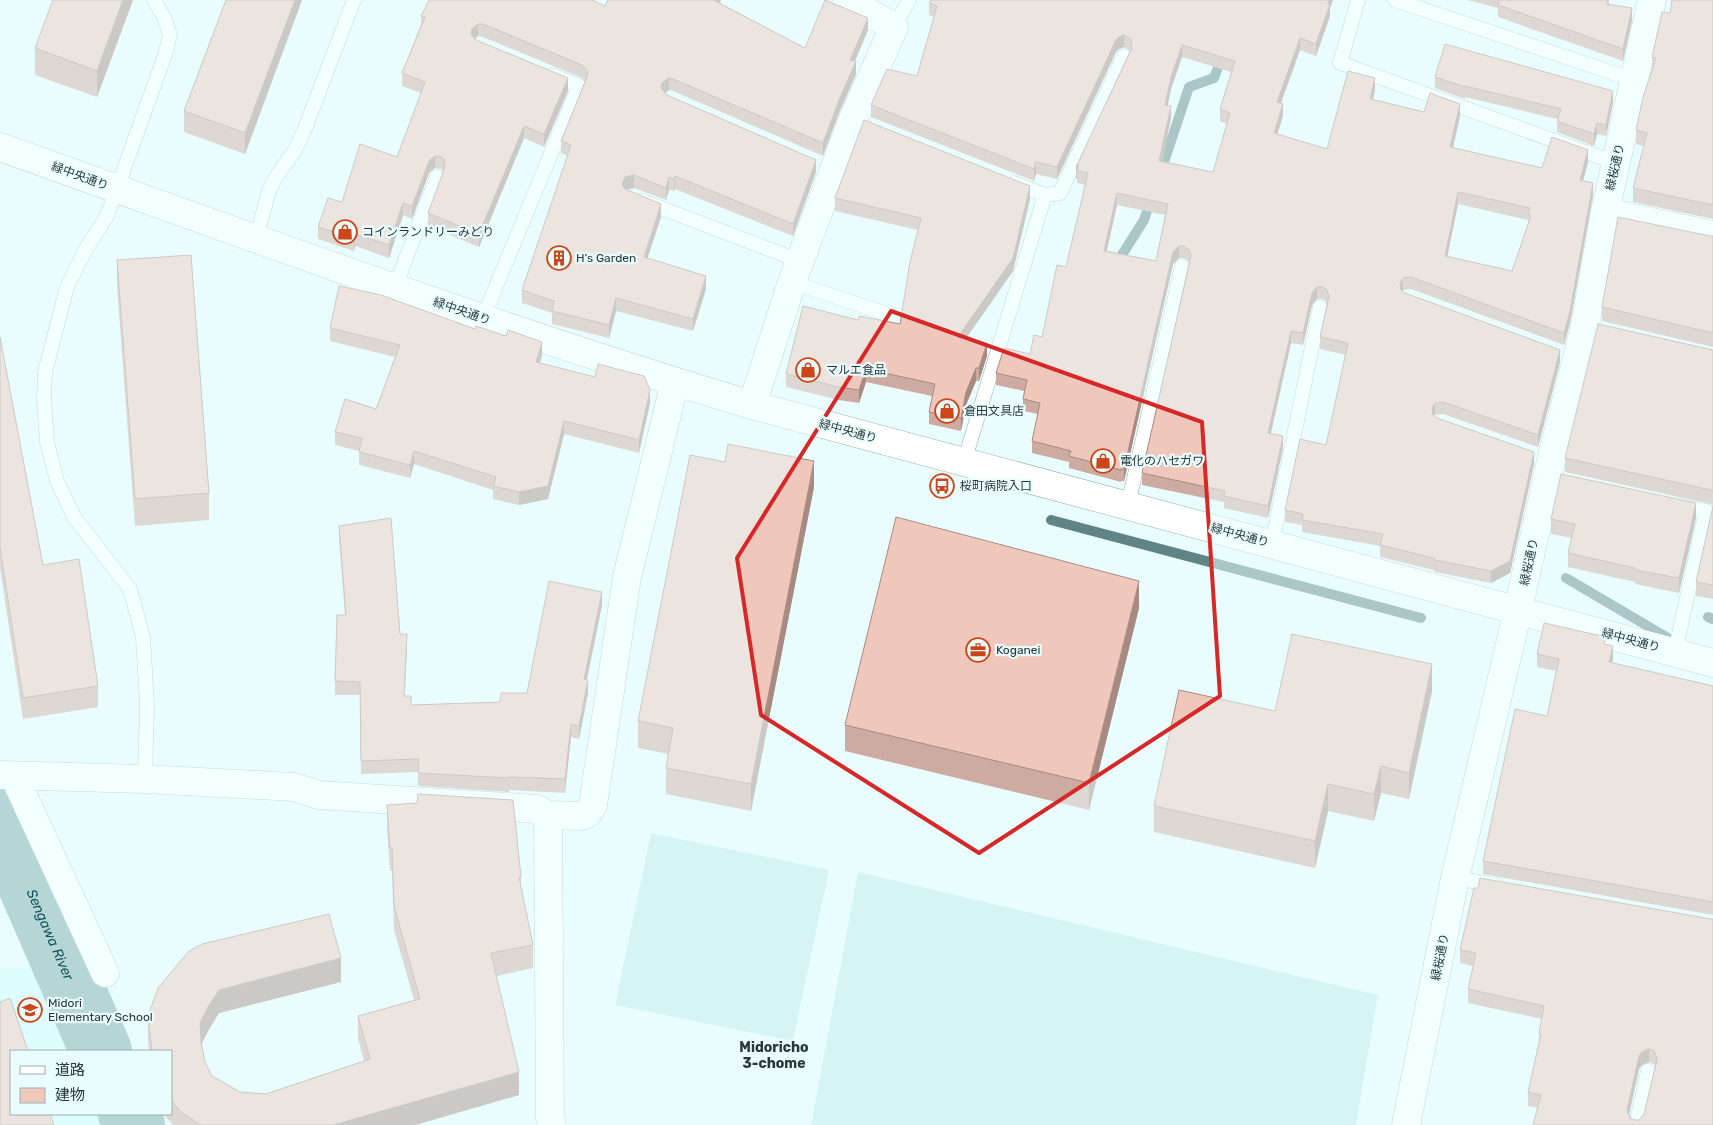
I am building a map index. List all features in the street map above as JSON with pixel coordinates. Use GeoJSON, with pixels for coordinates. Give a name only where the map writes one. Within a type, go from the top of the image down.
{"type":"FeatureCollection","features":[{"type":"Feature","properties":{"kind":"street"},"geometry":{"type":"LineString","coordinates":[[752,405],[830,168],[857,121],[894,27],[847,0]]}},
{"type":"Feature","properties":{"kind":"street","name":"緑桜通り"},"geometry":{"type":"LineString","coordinates":[[1406,1125],[1456,878],[1518,610],[1572,358],[1590,328],[1605,212],[1652,0]]}},
{"type":"Feature","properties":{"kind":"street","name":"緑中央通り"},"geometry":{"type":"LineString","coordinates":[[0,147],[256,239],[675,382],[752,405],[1713,663]]}},
{"type":"Feature","properties":{"kind":"street"},"geometry":{"type":"LineString","coordinates":[[1605,212],[1713,235]]}},
{"type":"Feature","properties":{"kind":"street"},"geometry":{"type":"LineString","coordinates":[[105,973],[5,775],[145,779],[294,787],[319,795],[537,809],[548,815],[582,816],[588,813],[593,805],[627,577],[675,382]]}},
{"type":"Feature","properties":{"kind":"street"},"geometry":{"type":"LineString","coordinates":[[548,815],[550,1117],[552,1125]]}},
{"type":"Feature","properties":{"kind":"lane"},"geometry":{"type":"LineString","coordinates":[[145,779],[147,705],[143,636],[130,589],[74,517],[57,481],[47,442],[44,399],[45,372],[67,287],[106,216],[170,35],[164,17],[154,0]]}},
{"type":"Feature","properties":{"kind":"lane"},"geometry":{"type":"LineString","coordinates":[[256,239],[269,191],[276,177],[295,150],[304,131],[354,0]]}},
{"type":"Feature","properties":{"kind":"lane"},"geometry":{"type":"LineString","coordinates":[[894,27],[909,0]]}},
{"type":"Feature","properties":{"kind":"lane"},"geometry":{"type":"LineString","coordinates":[[1358,0],[1340,63],[1616,163]]}},
{"type":"Feature","properties":{"kind":"lane"},"geometry":{"type":"LineString","coordinates":[[1395,0],[1634,80]]}},
{"type":"Feature","properties":{"kind":"lane"},"geometry":{"type":"LineString","coordinates":[[999,177],[1045,195],[1060,193],[1124,56]]}},
{"type":"Feature","properties":{"kind":"lane"},"geometry":{"type":"LineString","coordinates":[[483,318],[579,86],[543,71]]}},
{"type":"Feature","properties":{"kind":"lane"},"geometry":{"type":"LineString","coordinates":[[395,287],[437,178]]}},
{"type":"Feature","properties":{"kind":"lane"},"geometry":{"type":"LineString","coordinates":[[964,462],[1045,195]]}},
{"type":"Feature","properties":{"kind":"lane"},"geometry":{"type":"LineString","coordinates":[[631,196],[884,313]]}},
{"type":"Feature","properties":{"kind":"lane"},"geometry":{"type":"LineString","coordinates":[[1128,506],[1182,266]]}},
{"type":"Feature","properties":{"kind":"lane"},"geometry":{"type":"LineString","coordinates":[[1272,544],[1320,307]]}},
{"type":"Feature","properties":{"kind":"lane"},"geometry":{"type":"LineString","coordinates":[[1669,503],[1706,511],[1675,652]]}},
{"type":"Feature","properties":{"kind":"lane"},"geometry":{"type":"LineString","coordinates":[[1456,878],[1513,888]]}},
{"type":"Feature","properties":{"kind":"lane"},"geometry":{"type":"LineString","coordinates":[[1636,1125],[1648,1071]]}},
{"type":"Feature","properties":{"kind":"highlighted area"},"geometry":{"type":"Polygon","coordinates":[[[891,311],[1202,422],[1220,696],[979,853],[761,715],[737,558],[891,311]]]}},
{"type":"Feature","properties":{"kind":"shaded area"},"geometry":{"type":"Polygon","coordinates":[[[651,833],[829,870],[793,1041],[615,1005],[651,833]]]}},
{"type":"Feature","properties":{"kind":"shaded area"},"geometry":{"type":"Polygon","coordinates":[[[858,872],[1378,995],[1356,1125],[811,1125],[858,872]]]}},
{"type":"Feature","properties":{"kind":"shaded area","name":"Midori Elementary School"},"geometry":{"type":"Polygon","coordinates":[[[0,968],[39,968],[79,1050],[10,1050],[10,1115],[110,1115],[115,1125],[0,1125],[0,968]]]}},
{"type":"Feature","properties":{"kind":"building"},"geometry":{"type":"Polygon","coordinates":[[[53,0],[123,0],[97,71],[35,48],[53,0]]]}},
{"type":"Feature","properties":{"kind":"building"},"geometry":{"type":"Polygon","coordinates":[[[226,0],[295,0],[245,133],[184,111],[226,0]]]}},
{"type":"Feature","properties":{"kind":"building"},"geometry":{"type":"Polygon","coordinates":[[[429,0],[592,0],[605,6],[608,0],[715,0],[805,48],[825,0],[868,18],[850,60],[856,61],[823,143],[673,79],[669,78],[662,83],[661,88],[667,95],[816,160],[793,224],[675,176],[674,179],[669,177],[666,188],[634,175],[625,177],[622,184],[625,189],[661,204],[644,257],[706,276],[693,319],[616,298],[609,325],[552,311],[554,301],[522,290],[571,145],[561,141],[588,72],[582,65],[483,24],[478,24],[472,29],[471,34],[476,40],[568,78],[544,134],[524,126],[479,234],[428,213],[445,167],[444,159],[435,156],[429,161],[412,206],[403,203],[389,245],[355,234],[354,238],[318,227],[328,198],[342,202],[360,144],[397,157],[425,82],[402,73],[425,17],[421,16],[429,0]]]}},
{"type":"Feature","properties":{"kind":"building"},"geometry":{"type":"Polygon","coordinates":[[[931,0],[1329,0],[1328,4],[1330,4],[1316,44],[1300,38],[1277,102],[1283,104],[1274,133],[1327,149],[1348,71],[1375,78],[1370,99],[1424,112],[1430,93],[1460,104],[1450,147],[1542,168],[1552,137],[1588,150],[1580,180],[1593,183],[1570,311],[1564,333],[1411,277],[1403,278],[1400,283],[1401,290],[1405,293],[1560,350],[1538,435],[1443,402],[1435,403],[1432,408],[1433,415],[1437,418],[1534,452],[1510,561],[1491,571],[1435,560],[1434,558],[1380,545],[1383,534],[1302,520],[1303,514],[1285,510],[1300,439],[1326,445],[1348,343],[1320,337],[1329,296],[1326,289],[1322,287],[1317,287],[1312,293],[1303,333],[1291,331],[1268,433],[1283,436],[1268,506],[1224,496],[1225,491],[1142,473],[1191,256],[1190,251],[1184,246],[1179,246],[1173,252],[1124,469],[1121,470],[1069,456],[1071,451],[1032,441],[1040,403],[1023,399],[1027,380],[996,373],[1004,348],[1030,354],[1034,335],[1042,337],[1057,265],[1066,267],[1088,173],[1077,171],[1079,164],[1076,167],[1132,48],[1131,39],[1124,35],[1116,40],[1057,167],[1036,162],[1034,169],[871,105],[887,69],[917,76],[937,6],[929,3],[931,0]],[[1182,45],[1171,77],[1165,105],[1171,106],[1159,161],[1213,172],[1230,113],[1220,109],[1235,61],[1182,45]],[[1458,192],[1445,256],[1512,271],[1531,216],[1528,215],[1530,208],[1458,192]],[[1117,193],[1104,251],[1156,261],[1168,204],[1117,193]]]}},
{"type":"Feature","properties":{"kind":"building"},"geometry":{"type":"Polygon","coordinates":[[[1499,0],[1608,0],[1607,4],[1632,8],[1623,49],[1498,5],[1499,0]]]}},
{"type":"Feature","properties":{"kind":"building"},"geometry":{"type":"Polygon","coordinates":[[[1672,0],[1713,0],[1713,205],[1633,188],[1647,133],[1636,130],[1643,97],[1656,58],[1652,57],[1662,12],[1670,13],[1672,0]]]}},
{"type":"Feature","properties":{"kind":"building"},"geometry":{"type":"Polygon","coordinates":[[[1445,44],[1613,91],[1606,125],[1597,123],[1594,134],[1557,121],[1561,109],[1465,87],[1435,77],[1445,44]]]}},
{"type":"Feature","properties":{"kind":"building"},"geometry":{"type":"Polygon","coordinates":[[[864,120],[1030,186],[1013,258],[958,337],[987,343],[979,368],[976,368],[966,392],[961,418],[929,412],[935,384],[866,369],[859,390],[786,374],[803,306],[858,320],[859,316],[900,324],[910,262],[921,218],[835,198],[864,120]]]}},
{"type":"Feature","properties":{"kind":"building"},"geometry":{"type":"Polygon","coordinates":[[[1618,217],[1713,236],[1713,333],[1602,307],[1618,217]]]}},
{"type":"Feature","properties":{"kind":"building"},"geometry":{"type":"Polygon","coordinates":[[[191,255],[209,493],[135,499],[117,260],[191,255]]]}},
{"type":"Feature","properties":{"kind":"building"},"geometry":{"type":"Polygon","coordinates":[[[339,286],[381,295],[475,329],[476,326],[506,336],[508,330],[542,342],[536,362],[595,377],[598,364],[644,376],[650,390],[639,440],[564,421],[548,486],[519,492],[493,486],[496,477],[414,451],[410,465],[359,452],[362,438],[335,432],[345,399],[376,409],[400,345],[330,328],[339,286]]]}},
{"type":"Feature","properties":{"kind":"building"},"geometry":{"type":"Polygon","coordinates":[[[1598,324],[1713,350],[1713,492],[1711,490],[1565,458],[1598,324]]]}},
{"type":"Feature","properties":{"kind":"building"},"geometry":{"type":"Polygon","coordinates":[[[0,337],[43,565],[79,559],[98,686],[23,698],[0,547],[0,337]]]}},
{"type":"Feature","properties":{"kind":"building"},"geometry":{"type":"Polygon","coordinates":[[[728,444],[814,461],[751,784],[666,768],[673,728],[638,721],[690,455],[725,462],[728,444]]]}},
{"type":"Feature","properties":{"kind":"building"},"geometry":{"type":"Polygon","coordinates":[[[1561,474],[1696,503],[1679,578],[1635,570],[1635,568],[1568,553],[1575,524],[1551,519],[1561,474]]]}},
{"type":"Feature","properties":{"kind":"building"},"geometry":{"type":"Polygon","coordinates":[[[1713,506],[1713,585],[1696,582],[1713,506]]]}},
{"type":"Feature","properties":{"kind":"building"},"geometry":{"type":"Polygon","coordinates":[[[896,517],[1139,581],[1089,783],[845,725],[896,517]]]}},
{"type":"Feature","properties":{"kind":"building"},"geometry":{"type":"Polygon","coordinates":[[[391,518],[400,634],[407,634],[404,696],[411,696],[411,705],[500,702],[501,693],[527,693],[549,581],[602,592],[584,679],[588,680],[579,726],[571,724],[565,779],[418,773],[419,759],[361,761],[360,682],[335,681],[337,615],[346,615],[339,526],[391,518]]]}},
{"type":"Feature","properties":{"kind":"building"},"geometry":{"type":"Polygon","coordinates":[[[1544,623],[1606,637],[1604,644],[1613,646],[1609,662],[1713,686],[1713,902],[1483,861],[1515,709],[1547,716],[1559,659],[1537,654],[1544,623]]]}},
{"type":"Feature","properties":{"kind":"building"},"geometry":{"type":"Polygon","coordinates":[[[1292,634],[1432,664],[1409,773],[1381,766],[1374,794],[1328,784],[1315,841],[1154,806],[1179,690],[1275,711],[1292,634]]]}},
{"type":"Feature","properties":{"kind":"building"},"geometry":{"type":"Polygon","coordinates":[[[418,794],[513,800],[521,877],[519,877],[533,945],[491,953],[519,1072],[333,1125],[201,1125],[181,1112],[172,1101],[172,1050],[152,1050],[148,1016],[158,988],[189,951],[202,944],[329,914],[341,958],[219,990],[200,1023],[205,1062],[212,1076],[240,1092],[266,1094],[370,1059],[358,1016],[420,999],[394,906],[392,848],[390,848],[387,805],[417,803],[418,794]]]}},
{"type":"Feature","properties":{"kind":"building"},"geometry":{"type":"Polygon","coordinates":[[[1480,878],[1713,919],[1713,1125],[1533,1125],[1541,1095],[1528,1092],[1541,1034],[1539,1033],[1544,1006],[1468,989],[1476,953],[1460,950],[1474,888],[1478,888],[1480,878]],[[1649,1049],[1642,1052],[1639,1056],[1627,1110],[1630,1118],[1635,1120],[1639,1120],[1644,1114],[1657,1060],[1654,1051],[1649,1049]]]}},
{"type":"Feature","properties":{"kind":"building"},"geometry":{"type":"Polygon","coordinates":[[[10,998],[28,1050],[10,1050],[10,1115],[50,1115],[54,1125],[0,1125],[0,1002],[10,998]]]}},
{"type":"Feature","properties":{"kind":"waterway"},"geometry":{"type":"LineString","coordinates":[[1160,174],[1189,87],[1214,78],[1222,57]]}},
{"type":"Feature","properties":{"kind":"waterway"},"geometry":{"type":"LineString","coordinates":[[1118,266],[1120,258],[1144,220],[1151,199]]}},
{"type":"Feature","properties":{"kind":"waterway"},"geometry":{"type":"LineString","coordinates":[[1051,520],[1421,618]]}},
{"type":"Feature","properties":{"kind":"waterway"},"geometry":{"type":"LineString","coordinates":[[1566,578],[1673,641]]}},
{"type":"Feature","properties":{"kind":"waterway"},"geometry":{"type":"LineString","coordinates":[[1708,617],[1713,619]]}},
{"type":"Feature","properties":{"kind":"waterway","name":"Sengawa River"},"geometry":{"type":"LineString","coordinates":[[0,819],[101,1050]]}},
{"type":"Feature","properties":{"kind":"waterway","name":"Sengawa River"},"geometry":{"type":"LineString","coordinates":[[129,1115],[134,1125]]}},
{"type":"Feature","properties":{"kind":"place","name":"コインランドリーみどり"},"geometry":{"type":"Point","coordinates":[345,232]}},
{"type":"Feature","properties":{"kind":"place","name":"H’s Garden"},"geometry":{"type":"Point","coordinates":[559,258]}},
{"type":"Feature","properties":{"kind":"place","name":"マルエ食品"},"geometry":{"type":"Point","coordinates":[808,370]}},
{"type":"Feature","properties":{"kind":"place","name":"倉田文具店"},"geometry":{"type":"Point","coordinates":[947,411]}},
{"type":"Feature","properties":{"kind":"place","name":"電化のハセガワ"},"geometry":{"type":"Point","coordinates":[1103,461]}},
{"type":"Feature","properties":{"kind":"place","name":"桜町病院入口"},"geometry":{"type":"Point","coordinates":[942,486]}},
{"type":"Feature","properties":{"kind":"place","name":"Koganei"},"geometry":{"type":"Point","coordinates":[978,650]}},
{"type":"Feature","properties":{"kind":"place","name":"Midori Elementary School"},"geometry":{"type":"Point","coordinates":[30,1010]}},
{"type":"Feature","properties":{"kind":"district","name":"Midoricho 3-chome"},"geometry":{"type":"Point","coordinates":[774,1056]}}]}
